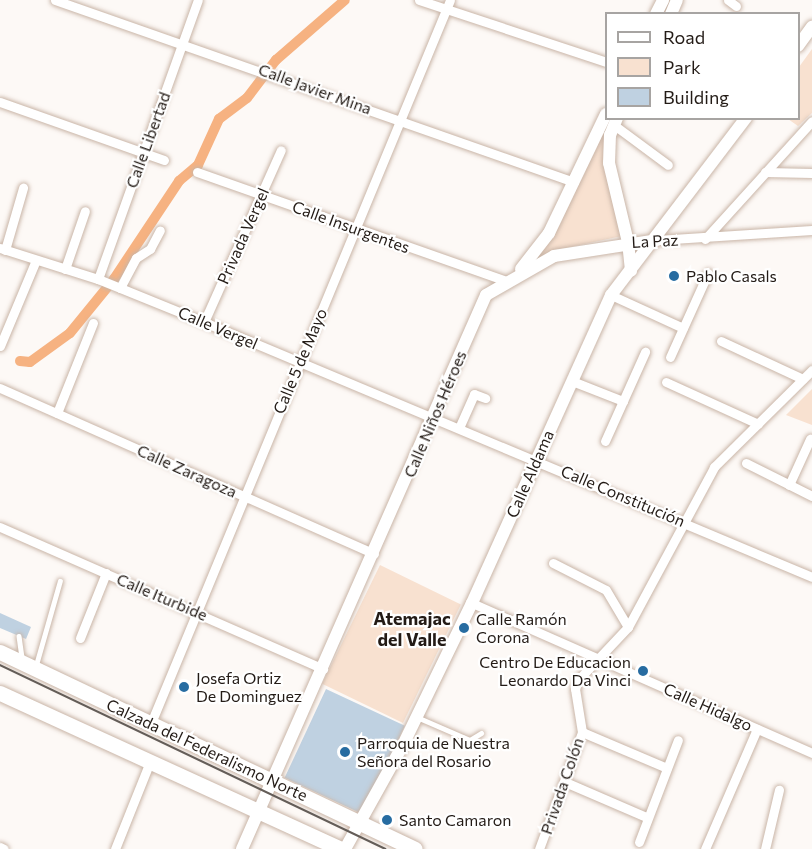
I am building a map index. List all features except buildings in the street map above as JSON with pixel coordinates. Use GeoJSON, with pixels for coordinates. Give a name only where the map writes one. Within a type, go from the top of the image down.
{"type":"FeatureCollection","features":[{"type":"Feature","properties":{"kind":"main road","name":"Calzada del Federalismo Norte"},"geometry":{"type":"LineString","coordinates":[[0,652],[415,849]]}},
{"type":"Feature","properties":{"kind":"main road","name":"Calzada del Federalismo Norte"},"geometry":{"type":"LineString","coordinates":[[0,693],[149,764],[340,849]]}},
{"type":"Feature","properties":{"kind":"street","name":"Calle Javier Mina"},"geometry":{"type":"LineString","coordinates":[[55,0],[272,74],[574,182]]}},
{"type":"Feature","properties":{"kind":"street","name":"Calle Libertad"},"geometry":{"type":"LineString","coordinates":[[100,280],[198,0]]}},
{"type":"Feature","properties":{"kind":"street"},"geometry":{"type":"LineString","coordinates":[[419,0],[605,62]]}},
{"type":"Feature","properties":{"kind":"street","name":"Calle 5 de Mayo"},"geometry":{"type":"LineString","coordinates":[[151,723],[450,0]]}},
{"type":"Feature","properties":{"kind":"street"},"geometry":{"type":"LineString","coordinates":[[800,43],[812,27]]}},
{"type":"Feature","properties":{"kind":"street"},"geometry":{"type":"LineString","coordinates":[[0,102],[164,160]]}},
{"type":"Feature","properties":{"kind":"street"},"geometry":{"type":"LineString","coordinates":[[511,278],[549,233],[574,182],[611,120]]}},
{"type":"Feature","properties":{"kind":"street"},"geometry":{"type":"LineString","coordinates":[[612,120],[609,163],[628,242],[631,271]]}},
{"type":"Feature","properties":{"kind":"street"},"geometry":{"type":"LineString","coordinates":[[613,120],[668,165]]}},
{"type":"Feature","properties":{"kind":"street","name":"Calle Aldama"},"geometry":{"type":"LineString","coordinates":[[345,849],[417,717],[472,603],[612,295],[657,240],[745,120]]}},
{"type":"Feature","properties":{"kind":"street"},"geometry":{"type":"LineString","coordinates":[[705,239],[812,121]]}},
{"type":"Feature","properties":{"kind":"street","name":"Privada Vergel"},"geometry":{"type":"LineString","coordinates":[[204,322],[281,150]]}},
{"type":"Feature","properties":{"kind":"street","name":"Calle Insurgentes"},"geometry":{"type":"LineString","coordinates":[[197,172],[355,228],[511,278]]}},
{"type":"Feature","properties":{"kind":"street"},"geometry":{"type":"LineString","coordinates":[[765,172],[812,173]]}},
{"type":"Feature","properties":{"kind":"street"},"geometry":{"type":"LineString","coordinates":[[2,249],[23,188]]}},
{"type":"Feature","properties":{"kind":"street"},"geometry":{"type":"LineString","coordinates":[[65,268],[85,211]]}},
{"type":"Feature","properties":{"kind":"street"},"geometry":{"type":"LineString","coordinates":[[119,287],[136,258],[150,249],[160,230]]}},
{"type":"Feature","properties":{"kind":"street","name":"La Paz"},"geometry":{"type":"LineString","coordinates":[[511,278],[554,256],[628,242],[705,239],[812,230]]}},
{"type":"Feature","properties":{"kind":"street","name":"Calle Vergel"},"geometry":{"type":"LineString","coordinates":[[2,249],[119,287],[433,418]]}},
{"type":"Feature","properties":{"kind":"street"},"geometry":{"type":"LineString","coordinates":[[0,346],[36,260]]}},
{"type":"Feature","properties":{"kind":"street"},"geometry":{"type":"LineString","coordinates":[[670,357],[708,273]]}},
{"type":"Feature","properties":{"kind":"street","name":"Calle Niños Héroes"},"geometry":{"type":"LineString","coordinates":[[242,849],[374,554],[486,295],[511,278]]}},
{"type":"Feature","properties":{"kind":"street"},"geometry":{"type":"LineString","coordinates":[[612,295],[683,328]]}},
{"type":"Feature","properties":{"kind":"street"},"geometry":{"type":"LineString","coordinates":[[57,413],[93,323]]}},
{"type":"Feature","properties":{"kind":"street"},"geometry":{"type":"LineString","coordinates":[[721,341],[803,379]]}},
{"type":"Feature","properties":{"kind":"street"},"geometry":{"type":"LineString","coordinates":[[605,441],[645,352]]}},
{"type":"Feature","properties":{"kind":"street","name":"Privada Colón"},"geometry":{"type":"LineString","coordinates":[[539,849],[582,732],[575,689],[597,658],[628,627],[714,466],[812,370]]}},
{"type":"Feature","properties":{"kind":"street"},"geometry":{"type":"LineString","coordinates":[[572,381],[623,401]]}},
{"type":"Feature","properties":{"kind":"street"},"geometry":{"type":"LineString","coordinates":[[666,382],[758,424]]}},
{"type":"Feature","properties":{"kind":"street","name":"Calle Zaragoza"},"geometry":{"type":"LineString","coordinates":[[0,388],[374,554]]}},
{"type":"Feature","properties":{"kind":"street"},"geometry":{"type":"LineString","coordinates":[[459,428],[474,394],[485,398]]}},
{"type":"Feature","properties":{"kind":"street","name":"Calle Constitución"},"geometry":{"type":"LineString","coordinates":[[433,418],[686,522],[812,578]]}},
{"type":"Feature","properties":{"kind":"street"},"geometry":{"type":"LineString","coordinates":[[789,485],[810,439]]}},
{"type":"Feature","properties":{"kind":"street"},"geometry":{"type":"LineString","coordinates":[[746,463],[812,496]]}},
{"type":"Feature","properties":{"kind":"street","name":"Calle Iturbide"},"geometry":{"type":"LineString","coordinates":[[0,527],[196,611],[323,669]]}},
{"type":"Feature","properties":{"kind":"street"},"geometry":{"type":"LineString","coordinates":[[553,562],[606,590],[628,627]]}},
{"type":"Feature","properties":{"kind":"street"},"geometry":{"type":"LineString","coordinates":[[80,639],[106,573]]}},
{"type":"Feature","properties":{"kind":"street","name":"Calle Hidalgo"},"geometry":{"type":"LineString","coordinates":[[472,603],[812,753]]}},
{"type":"Feature","properties":{"kind":"street"},"geometry":{"type":"LineString","coordinates":[[705,849],[757,729]]}},
{"type":"Feature","properties":{"kind":"street"},"geometry":{"type":"LineString","coordinates":[[582,732],[667,768]]}},
{"type":"Feature","properties":{"kind":"street"},"geometry":{"type":"LineString","coordinates":[[639,842],[678,740]]}},
{"type":"Feature","properties":{"kind":"street"},"geometry":{"type":"LineString","coordinates":[[115,849],[149,764]]}},
{"type":"Feature","properties":{"kind":"street"},"geometry":{"type":"LineString","coordinates":[[565,782],[648,818]]}},
{"type":"Feature","properties":{"kind":"street"},"geometry":{"type":"LineString","coordinates":[[768,849],[779,790]]}},
{"type":"Feature","properties":{"kind":"street"},"geometry":{"type":"LineString","coordinates":[[0,847],[4,849]]}},
{"type":"Feature","properties":{"kind":"lane"},"geometry":{"type":"LineString","coordinates":[[29,666],[60,581]]}},
{"type":"Feature","properties":{"kind":"lane"},"geometry":{"type":"LineString","coordinates":[[19,636],[29,666]]}},
{"type":"Feature","properties":{"kind":"lane"},"geometry":{"type":"LineString","coordinates":[[417,717],[470,740],[481,733]]}},
{"type":"Feature","properties":{"kind":"green space"},"geometry":{"type":"Polygon","coordinates":[[[812,49],[812,113],[798,126],[789,120],[800,120],[800,66],[812,49]]]}},
{"type":"Feature","properties":{"kind":"green space"},"geometry":{"type":"Polygon","coordinates":[[[605,119],[615,120],[603,151],[622,236],[561,249],[531,261],[605,119]]]}},
{"type":"Feature","properties":{"kind":"green space"},"geometry":{"type":"Polygon","coordinates":[[[812,389],[812,425],[786,415],[812,389]]]}},
{"type":"Feature","properties":{"kind":"green space"},"geometry":{"type":"Polygon","coordinates":[[[380,565],[461,604],[403,723],[322,684],[380,565]]]}},
{"type":"Feature","properties":{"kind":"waterway"},"geometry":{"type":"LineString","coordinates":[[20,361],[30,362],[70,333],[114,279],[179,181],[198,165],[219,119],[247,98],[276,60],[345,0]]}},
{"type":"Feature","properties":{"kind":"tram line"},"geometry":{"type":"LineString","coordinates":[[0,665],[385,849]]}},
{"type":"Feature","properties":{"kind":"place","name":"Pablo Casals"},"geometry":{"type":"Point","coordinates":[674,276]}},
{"type":"Feature","properties":{"kind":"place","name":"Calle Ramón Corona"},"geometry":{"type":"Point","coordinates":[464,628]}},
{"type":"Feature","properties":{"kind":"place","name":"Centro De Educacion Leonardo Da Vinci"},"geometry":{"type":"Point","coordinates":[643,671]}},
{"type":"Feature","properties":{"kind":"place","name":"Josefa Ortiz De Dominguez"},"geometry":{"type":"Point","coordinates":[184,687]}},
{"type":"Feature","properties":{"kind":"place","name":"Parroquia de Nuestra Señora del Rosario"},"geometry":{"type":"Point","coordinates":[345,752]}},
{"type":"Feature","properties":{"kind":"place","name":"Santo Camaron"},"geometry":{"type":"Point","coordinates":[387,820]}},
{"type":"Feature","properties":{"kind":"district","name":"Atemajac del Valle"},"geometry":{"type":"Point","coordinates":[412,629]}}]}
